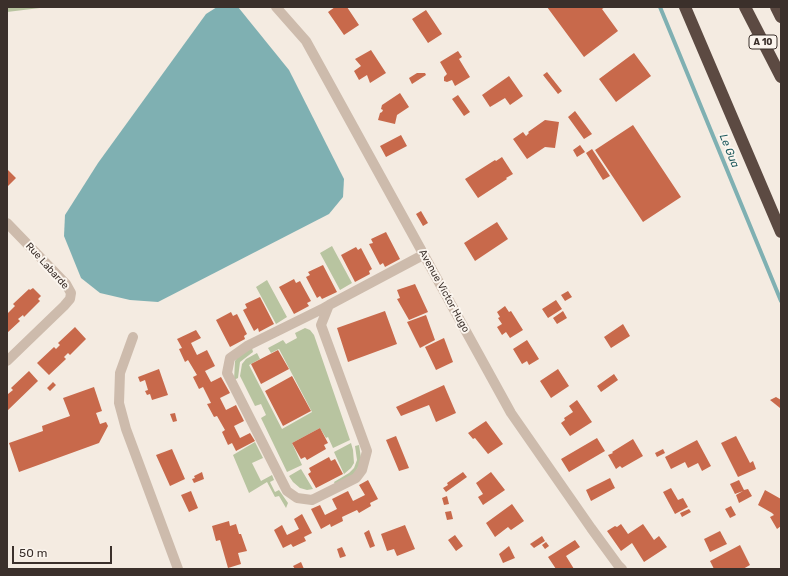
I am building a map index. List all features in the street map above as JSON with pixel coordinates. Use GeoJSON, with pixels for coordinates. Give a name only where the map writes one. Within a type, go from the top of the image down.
{"type":"FeatureCollection","features":[{"type":"Feature","properties":{"kind":"highway"},"geometry":{"type":"LineString","coordinates":[[685,7],[781,232]]}},
{"type":"Feature","properties":{"kind":"highway","name":"A 10"},"geometry":{"type":"LineString","coordinates":[[745,7],[781,77]]}},
{"type":"Feature","properties":{"kind":"highway"},"geometry":{"type":"LineString","coordinates":[[776,7],[781,17]]}},
{"type":"Feature","properties":{"kind":"street","name":"Avenue Victor Hugo"},"geometry":{"type":"LineString","coordinates":[[276,7],[306,41],[511,413],[617,568]]}},
{"type":"Feature","properties":{"kind":"street","name":"Rue Labarde"},"geometry":{"type":"LineString","coordinates":[[7,223],[66,284],[71,293],[70,299],[64,306],[7,360]]}},
{"type":"Feature","properties":{"kind":"street"},"geometry":{"type":"LineString","coordinates":[[329,305],[321,325],[367,451],[362,470],[356,478],[312,500],[297,498],[287,491],[228,373],[230,358],[246,346],[329,305],[423,255]]}},
{"type":"Feature","properties":{"kind":"street"},"geometry":{"type":"LineString","coordinates":[[305,317],[321,325]]}},
{"type":"Feature","properties":{"kind":"street"},"geometry":{"type":"LineString","coordinates":[[133,337],[120,374],[119,403],[126,429],[178,569]]}},
{"type":"Feature","properties":{"kind":"green space"},"geometry":{"type":"Polygon","coordinates":[[[7,7],[48,7],[7,12],[7,7]]]}},
{"type":"Feature","properties":{"kind":"green space"},"geometry":{"type":"Polygon","coordinates":[[[332,246],[352,283],[340,290],[320,253],[332,246]]]}},
{"type":"Feature","properties":{"kind":"green space"},"geometry":{"type":"Polygon","coordinates":[[[267,280],[287,317],[276,324],[256,287],[267,280]]]}},
{"type":"Feature","properties":{"kind":"green space"},"geometry":{"type":"Polygon","coordinates":[[[305,328],[310,330],[314,335],[350,440],[333,448],[328,437],[326,438],[320,428],[292,443],[302,465],[287,472],[261,418],[266,415],[261,404],[255,406],[240,376],[242,364],[246,359],[257,353],[260,359],[249,365],[282,429],[312,412],[279,349],[271,353],[268,348],[283,340],[286,344],[297,338],[295,333],[305,328]]]}},
{"type":"Feature","properties":{"kind":"green space"},"geometry":{"type":"Polygon","coordinates":[[[252,348],[253,352],[240,362],[238,378],[234,380],[235,361],[240,354],[252,348]]]}},
{"type":"Feature","properties":{"kind":"green space"},"geometry":{"type":"Polygon","coordinates":[[[255,442],[263,458],[252,463],[261,481],[272,475],[274,480],[270,482],[275,492],[279,490],[288,503],[286,508],[279,496],[275,497],[267,482],[249,493],[233,455],[255,442]]]}},
{"type":"Feature","properties":{"kind":"green space"},"geometry":{"type":"Polygon","coordinates":[[[351,443],[354,463],[344,474],[334,452],[351,443]]]}},
{"type":"Feature","properties":{"kind":"green space"},"geometry":{"type":"Polygon","coordinates":[[[359,445],[361,458],[360,464],[354,474],[336,486],[334,482],[349,473],[354,468],[357,460],[355,446],[359,445]]]}},
{"type":"Feature","properties":{"kind":"green space"},"geometry":{"type":"Polygon","coordinates":[[[301,469],[313,489],[307,490],[300,488],[289,476],[301,469]]]}},
{"type":"Feature","properties":{"kind":"water"},"geometry":{"type":"Polygon","coordinates":[[[217,7],[238,7],[289,70],[344,179],[343,197],[329,214],[158,302],[130,300],[100,293],[81,278],[64,236],[65,215],[98,163],[206,14],[217,7]]]}},
{"type":"Feature","properties":{"kind":"building"},"geometry":{"type":"Polygon","coordinates":[[[335,7],[347,7],[359,25],[344,35],[328,12],[335,7]]]}},
{"type":"Feature","properties":{"kind":"building"},"geometry":{"type":"Polygon","coordinates":[[[547,7],[605,7],[602,9],[618,31],[584,57],[547,7]]]}},
{"type":"Feature","properties":{"kind":"building"},"geometry":{"type":"Polygon","coordinates":[[[426,10],[442,34],[428,43],[412,19],[426,10]]]}},
{"type":"Feature","properties":{"kind":"building"},"geometry":{"type":"Polygon","coordinates":[[[371,50],[386,73],[370,83],[367,75],[359,80],[354,71],[361,66],[355,59],[371,50]]]}},
{"type":"Feature","properties":{"kind":"building"},"geometry":{"type":"Polygon","coordinates":[[[458,51],[462,57],[459,59],[470,77],[455,86],[452,80],[447,82],[444,81],[444,77],[447,74],[440,62],[458,51]]]}},
{"type":"Feature","properties":{"kind":"building"},"geometry":{"type":"Polygon","coordinates":[[[634,53],[651,76],[616,102],[599,79],[634,53]]]}},
{"type":"Feature","properties":{"kind":"building"},"geometry":{"type":"Polygon","coordinates":[[[547,72],[562,91],[558,94],[543,75],[547,72]]]}},
{"type":"Feature","properties":{"kind":"building"},"geometry":{"type":"Polygon","coordinates":[[[417,73],[425,73],[426,75],[412,84],[409,78],[417,73]]]}},
{"type":"Feature","properties":{"kind":"building"},"geometry":{"type":"Polygon","coordinates":[[[509,76],[523,96],[510,105],[505,98],[490,107],[482,95],[509,76]]]}},
{"type":"Feature","properties":{"kind":"building"},"geometry":{"type":"Polygon","coordinates":[[[400,93],[409,107],[397,115],[395,124],[378,120],[380,113],[383,110],[381,109],[382,105],[400,93]]]}},
{"type":"Feature","properties":{"kind":"building"},"geometry":{"type":"Polygon","coordinates":[[[458,95],[470,112],[464,116],[452,99],[458,95]]]}},
{"type":"Feature","properties":{"kind":"building"},"geometry":{"type":"Polygon","coordinates":[[[575,111],[592,134],[584,139],[568,117],[575,111]]]}},
{"type":"Feature","properties":{"kind":"building"},"geometry":{"type":"Polygon","coordinates":[[[545,120],[559,122],[555,148],[545,147],[527,159],[513,139],[523,132],[526,136],[529,133],[528,132],[545,120]]]}},
{"type":"Feature","properties":{"kind":"building"},"geometry":{"type":"Polygon","coordinates":[[[633,125],[681,197],[643,222],[595,150],[633,125]]]}},
{"type":"Feature","properties":{"kind":"building"},"geometry":{"type":"Polygon","coordinates":[[[401,135],[407,146],[386,157],[380,146],[401,135]]]}},
{"type":"Feature","properties":{"kind":"building"},"geometry":{"type":"Polygon","coordinates":[[[580,145],[585,152],[577,157],[573,150],[580,145]]]}},
{"type":"Feature","properties":{"kind":"building"},"geometry":{"type":"Polygon","coordinates":[[[592,149],[610,176],[603,180],[586,153],[592,149]]]}},
{"type":"Feature","properties":{"kind":"building"},"geometry":{"type":"Polygon","coordinates":[[[502,157],[513,174],[478,198],[465,179],[502,157]]]}},
{"type":"Feature","properties":{"kind":"building"},"geometry":{"type":"Polygon","coordinates":[[[7,169],[16,178],[7,187],[7,169]]]}},
{"type":"Feature","properties":{"kind":"building"},"geometry":{"type":"Polygon","coordinates":[[[421,211],[428,223],[423,226],[416,214],[421,211]]]}},
{"type":"Feature","properties":{"kind":"building"},"geometry":{"type":"Polygon","coordinates":[[[497,222],[508,239],[475,261],[464,243],[497,222]]]}},
{"type":"Feature","properties":{"kind":"building"},"geometry":{"type":"Polygon","coordinates":[[[386,232],[400,259],[385,267],[383,263],[380,265],[369,244],[373,243],[371,239],[386,232]]]}},
{"type":"Feature","properties":{"kind":"building"},"geometry":{"type":"Polygon","coordinates":[[[356,247],[358,250],[361,248],[372,269],[369,271],[370,274],[355,282],[341,255],[356,247]]]}},
{"type":"Feature","properties":{"kind":"building"},"geometry":{"type":"Polygon","coordinates":[[[323,265],[337,292],[322,299],[320,296],[317,298],[306,277],[310,275],[308,272],[323,265]]]}},
{"type":"Feature","properties":{"kind":"building"},"geometry":{"type":"Polygon","coordinates":[[[294,279],[296,283],[300,281],[311,301],[307,303],[309,306],[294,314],[279,287],[294,279]]]}},
{"type":"Feature","properties":{"kind":"building"},"geometry":{"type":"Polygon","coordinates":[[[415,284],[428,312],[409,320],[397,299],[400,298],[397,290],[415,284]]]}},
{"type":"Feature","properties":{"kind":"building"},"geometry":{"type":"Polygon","coordinates":[[[33,288],[41,296],[38,299],[40,301],[24,317],[23,315],[18,319],[20,321],[7,333],[7,314],[15,306],[13,304],[29,289],[30,290],[33,288]]]}},
{"type":"Feature","properties":{"kind":"building"},"geometry":{"type":"Polygon","coordinates":[[[568,291],[572,297],[565,301],[561,295],[568,291]]]}},
{"type":"Feature","properties":{"kind":"building"},"geometry":{"type":"Polygon","coordinates":[[[260,297],[274,324],[259,332],[258,328],[254,331],[243,310],[247,308],[245,304],[260,297]]]}},
{"type":"Feature","properties":{"kind":"building"},"geometry":{"type":"Polygon","coordinates":[[[556,300],[562,309],[548,318],[542,309],[556,300]]]}},
{"type":"Feature","properties":{"kind":"building"},"geometry":{"type":"Polygon","coordinates":[[[505,306],[509,312],[511,311],[523,330],[510,338],[506,332],[502,335],[497,327],[502,324],[498,318],[500,317],[497,312],[505,306]]]}},
{"type":"Feature","properties":{"kind":"building"},"geometry":{"type":"Polygon","coordinates":[[[385,311],[397,344],[348,362],[337,328],[385,311]]]}},
{"type":"Feature","properties":{"kind":"building"},"geometry":{"type":"Polygon","coordinates":[[[563,311],[567,318],[557,324],[553,318],[563,311]]]}},
{"type":"Feature","properties":{"kind":"building"},"geometry":{"type":"Polygon","coordinates":[[[231,312],[233,316],[237,314],[247,334],[244,336],[245,339],[230,347],[216,320],[231,312]]]}},
{"type":"Feature","properties":{"kind":"building"},"geometry":{"type":"Polygon","coordinates":[[[426,315],[435,340],[420,348],[407,322],[426,315]]]}},
{"type":"Feature","properties":{"kind":"building"},"geometry":{"type":"Polygon","coordinates":[[[623,324],[630,336],[611,348],[604,337],[623,324]]]}},
{"type":"Feature","properties":{"kind":"building"},"geometry":{"type":"Polygon","coordinates":[[[75,327],[86,339],[70,355],[68,353],[64,357],[66,359],[49,375],[37,363],[54,347],[56,349],[60,345],[58,343],[75,327]]]}},
{"type":"Feature","properties":{"kind":"building"},"geometry":{"type":"Polygon","coordinates":[[[196,330],[201,338],[191,343],[197,355],[207,350],[215,366],[205,371],[211,382],[221,377],[230,393],[220,398],[226,410],[236,405],[244,421],[234,426],[240,438],[250,433],[255,441],[236,451],[232,443],[228,445],[222,432],[225,430],[217,416],[214,417],[207,404],[211,403],[203,387],[199,389],[193,377],[197,375],[188,360],[185,362],[179,349],[182,348],[177,339],[196,330]]]}},
{"type":"Feature","properties":{"kind":"building"},"geometry":{"type":"Polygon","coordinates":[[[444,338],[453,362],[436,370],[425,347],[444,338]]]}},
{"type":"Feature","properties":{"kind":"building"},"geometry":{"type":"Polygon","coordinates":[[[527,340],[539,359],[529,365],[527,361],[522,364],[513,349],[527,340]]]}},
{"type":"Feature","properties":{"kind":"building"},"geometry":{"type":"Polygon","coordinates":[[[278,350],[289,369],[261,384],[251,364],[278,350]]]}},
{"type":"Feature","properties":{"kind":"building"},"geometry":{"type":"Polygon","coordinates":[[[159,369],[168,395],[152,400],[150,394],[147,395],[145,391],[148,390],[145,380],[140,382],[138,377],[159,369]]]}},
{"type":"Feature","properties":{"kind":"building"},"geometry":{"type":"Polygon","coordinates":[[[558,369],[569,386],[551,398],[540,381],[558,369]]]}},
{"type":"Feature","properties":{"kind":"building"},"geometry":{"type":"Polygon","coordinates":[[[29,371],[38,381],[7,411],[7,393],[8,394],[13,390],[11,388],[29,371]]]}},
{"type":"Feature","properties":{"kind":"building"},"geometry":{"type":"Polygon","coordinates":[[[614,374],[618,380],[601,392],[597,386],[614,374]]]}},
{"type":"Feature","properties":{"kind":"building"},"geometry":{"type":"Polygon","coordinates":[[[292,376],[311,411],[283,426],[265,391],[292,376]]]}},
{"type":"Feature","properties":{"kind":"building"},"geometry":{"type":"Polygon","coordinates":[[[53,382],[56,385],[50,391],[47,388],[53,382]]]}},
{"type":"Feature","properties":{"kind":"building"},"geometry":{"type":"Polygon","coordinates":[[[444,385],[456,413],[436,422],[429,405],[401,416],[396,407],[444,385]]]}},
{"type":"Feature","properties":{"kind":"building"},"geometry":{"type":"Polygon","coordinates":[[[94,387],[102,411],[96,413],[100,424],[106,422],[108,426],[99,443],[19,472],[9,443],[43,431],[42,426],[70,416],[63,398],[94,387]]]}},
{"type":"Feature","properties":{"kind":"building"},"geometry":{"type":"Polygon","coordinates":[[[776,397],[781,400],[780,408],[770,400],[776,397]]]}},
{"type":"Feature","properties":{"kind":"building"},"geometry":{"type":"Polygon","coordinates":[[[577,400],[592,422],[570,436],[561,423],[565,420],[564,418],[573,412],[569,406],[577,400]]]}},
{"type":"Feature","properties":{"kind":"building"},"geometry":{"type":"Polygon","coordinates":[[[175,413],[177,421],[173,422],[170,414],[175,413]]]}},
{"type":"Feature","properties":{"kind":"building"},"geometry":{"type":"Polygon","coordinates":[[[486,421],[503,444],[488,454],[475,438],[473,439],[468,433],[486,421]]]}},
{"type":"Feature","properties":{"kind":"building"},"geometry":{"type":"Polygon","coordinates":[[[320,428],[328,443],[324,445],[326,449],[307,460],[305,457],[301,459],[292,443],[320,428]]]}},
{"type":"Feature","properties":{"kind":"building"},"geometry":{"type":"Polygon","coordinates":[[[396,436],[409,468],[399,471],[386,440],[396,436]]]}},
{"type":"Feature","properties":{"kind":"building"},"geometry":{"type":"Polygon","coordinates":[[[736,436],[750,463],[753,461],[756,469],[738,477],[721,443],[736,436]]]}},
{"type":"Feature","properties":{"kind":"building"},"geometry":{"type":"Polygon","coordinates":[[[597,438],[605,451],[569,472],[561,459],[597,438]]]}},
{"type":"Feature","properties":{"kind":"building"},"geometry":{"type":"Polygon","coordinates":[[[633,439],[643,456],[622,468],[620,466],[616,469],[608,455],[633,439]]]}},
{"type":"Feature","properties":{"kind":"building"},"geometry":{"type":"Polygon","coordinates":[[[697,440],[711,466],[702,471],[698,463],[688,468],[685,462],[671,469],[665,457],[697,440]]]}},
{"type":"Feature","properties":{"kind":"building"},"geometry":{"type":"Polygon","coordinates":[[[172,449],[185,479],[170,486],[156,455],[172,449]]]}},
{"type":"Feature","properties":{"kind":"building"},"geometry":{"type":"Polygon","coordinates":[[[663,449],[665,453],[657,457],[655,453],[663,449]]]}},
{"type":"Feature","properties":{"kind":"building"},"geometry":{"type":"Polygon","coordinates":[[[329,457],[331,461],[335,459],[343,474],[316,488],[308,474],[311,472],[309,468],[329,457]]]}},
{"type":"Feature","properties":{"kind":"building"},"geometry":{"type":"Polygon","coordinates":[[[202,472],[204,479],[194,483],[192,479],[195,478],[194,476],[202,472]]]}},
{"type":"Feature","properties":{"kind":"building"},"geometry":{"type":"Polygon","coordinates":[[[463,472],[467,477],[446,492],[443,488],[448,485],[447,483],[463,472]]]}},
{"type":"Feature","properties":{"kind":"building"},"geometry":{"type":"Polygon","coordinates":[[[491,472],[505,490],[483,505],[478,497],[483,494],[476,483],[491,472]]]}},
{"type":"Feature","properties":{"kind":"building"},"geometry":{"type":"Polygon","coordinates":[[[610,478],[615,488],[591,501],[586,490],[610,478]]]}},
{"type":"Feature","properties":{"kind":"building"},"geometry":{"type":"Polygon","coordinates":[[[368,480],[378,499],[370,503],[371,506],[359,513],[357,510],[342,517],[343,521],[331,527],[330,524],[321,529],[311,509],[320,505],[325,515],[337,509],[332,499],[348,491],[353,501],[365,495],[359,485],[368,480]]]}},
{"type":"Feature","properties":{"kind":"building"},"geometry":{"type":"Polygon","coordinates":[[[739,480],[744,490],[748,489],[752,496],[739,503],[736,495],[743,491],[735,494],[730,484],[739,480]]]}},
{"type":"Feature","properties":{"kind":"building"},"geometry":{"type":"Polygon","coordinates":[[[671,488],[678,500],[683,498],[688,507],[675,514],[663,492],[671,488]]]}},
{"type":"Feature","properties":{"kind":"building"},"geometry":{"type":"Polygon","coordinates":[[[765,490],[781,499],[781,526],[777,529],[770,517],[774,515],[758,505],[765,490]]]}},
{"type":"Feature","properties":{"kind":"building"},"geometry":{"type":"Polygon","coordinates":[[[191,491],[198,508],[189,512],[181,495],[191,491]]]}},
{"type":"Feature","properties":{"kind":"building"},"geometry":{"type":"Polygon","coordinates":[[[447,496],[449,504],[444,505],[442,498],[447,496]]]}},
{"type":"Feature","properties":{"kind":"building"},"geometry":{"type":"Polygon","coordinates":[[[512,504],[524,521],[511,530],[508,527],[495,537],[486,523],[512,504]]]}},
{"type":"Feature","properties":{"kind":"building"},"geometry":{"type":"Polygon","coordinates":[[[731,506],[736,515],[730,518],[725,509],[731,506]]]}},
{"type":"Feature","properties":{"kind":"building"},"geometry":{"type":"Polygon","coordinates":[[[689,509],[691,512],[682,517],[680,513],[689,509]]]}},
{"type":"Feature","properties":{"kind":"building"},"geometry":{"type":"Polygon","coordinates":[[[451,511],[453,519],[447,520],[445,512],[451,511]]]}},
{"type":"Feature","properties":{"kind":"building"},"geometry":{"type":"Polygon","coordinates":[[[302,514],[312,533],[304,537],[306,541],[293,547],[291,544],[283,548],[274,530],[282,525],[287,535],[299,529],[294,519],[302,514]]]}},
{"type":"Feature","properties":{"kind":"building"},"geometry":{"type":"Polygon","coordinates":[[[229,521],[230,526],[236,524],[247,551],[238,553],[241,564],[228,568],[220,540],[216,541],[212,526],[229,521]]]}},
{"type":"Feature","properties":{"kind":"building"},"geometry":{"type":"Polygon","coordinates":[[[621,524],[628,534],[643,524],[654,540],[659,536],[667,547],[644,562],[632,543],[621,551],[607,531],[621,524]]]}},
{"type":"Feature","properties":{"kind":"building"},"geometry":{"type":"Polygon","coordinates":[[[405,525],[415,549],[397,556],[394,549],[387,551],[381,534],[405,525]]]}},
{"type":"Feature","properties":{"kind":"building"},"geometry":{"type":"Polygon","coordinates":[[[369,530],[375,546],[370,548],[364,533],[369,530]]]}},
{"type":"Feature","properties":{"kind":"building"},"geometry":{"type":"Polygon","coordinates":[[[720,531],[727,544],[710,552],[704,539],[720,531]]]}},
{"type":"Feature","properties":{"kind":"building"},"geometry":{"type":"Polygon","coordinates":[[[455,535],[463,546],[456,551],[448,540],[455,535]]]}},
{"type":"Feature","properties":{"kind":"building"},"geometry":{"type":"Polygon","coordinates":[[[542,536],[545,541],[534,548],[530,544],[542,536]]]}},
{"type":"Feature","properties":{"kind":"building"},"geometry":{"type":"Polygon","coordinates":[[[575,540],[580,547],[566,556],[574,569],[556,569],[548,557],[575,540]]]}},
{"type":"Feature","properties":{"kind":"building"},"geometry":{"type":"Polygon","coordinates":[[[546,542],[549,546],[545,549],[542,545],[546,542]]]}},
{"type":"Feature","properties":{"kind":"building"},"geometry":{"type":"Polygon","coordinates":[[[740,545],[750,565],[743,569],[714,569],[710,561],[740,545]]]}},
{"type":"Feature","properties":{"kind":"building"},"geometry":{"type":"Polygon","coordinates":[[[509,546],[515,558],[503,563],[499,554],[509,546]]]}},
{"type":"Feature","properties":{"kind":"building"},"geometry":{"type":"Polygon","coordinates":[[[342,547],[346,556],[340,558],[337,549],[342,547]]]}},
{"type":"Feature","properties":{"kind":"building"},"geometry":{"type":"Polygon","coordinates":[[[301,562],[304,569],[295,569],[293,566],[301,562]]]}},
{"type":"Feature","properties":{"kind":"waterway","name":"Le Gua"},"geometry":{"type":"LineString","coordinates":[[660,7],[781,301]]}}]}
